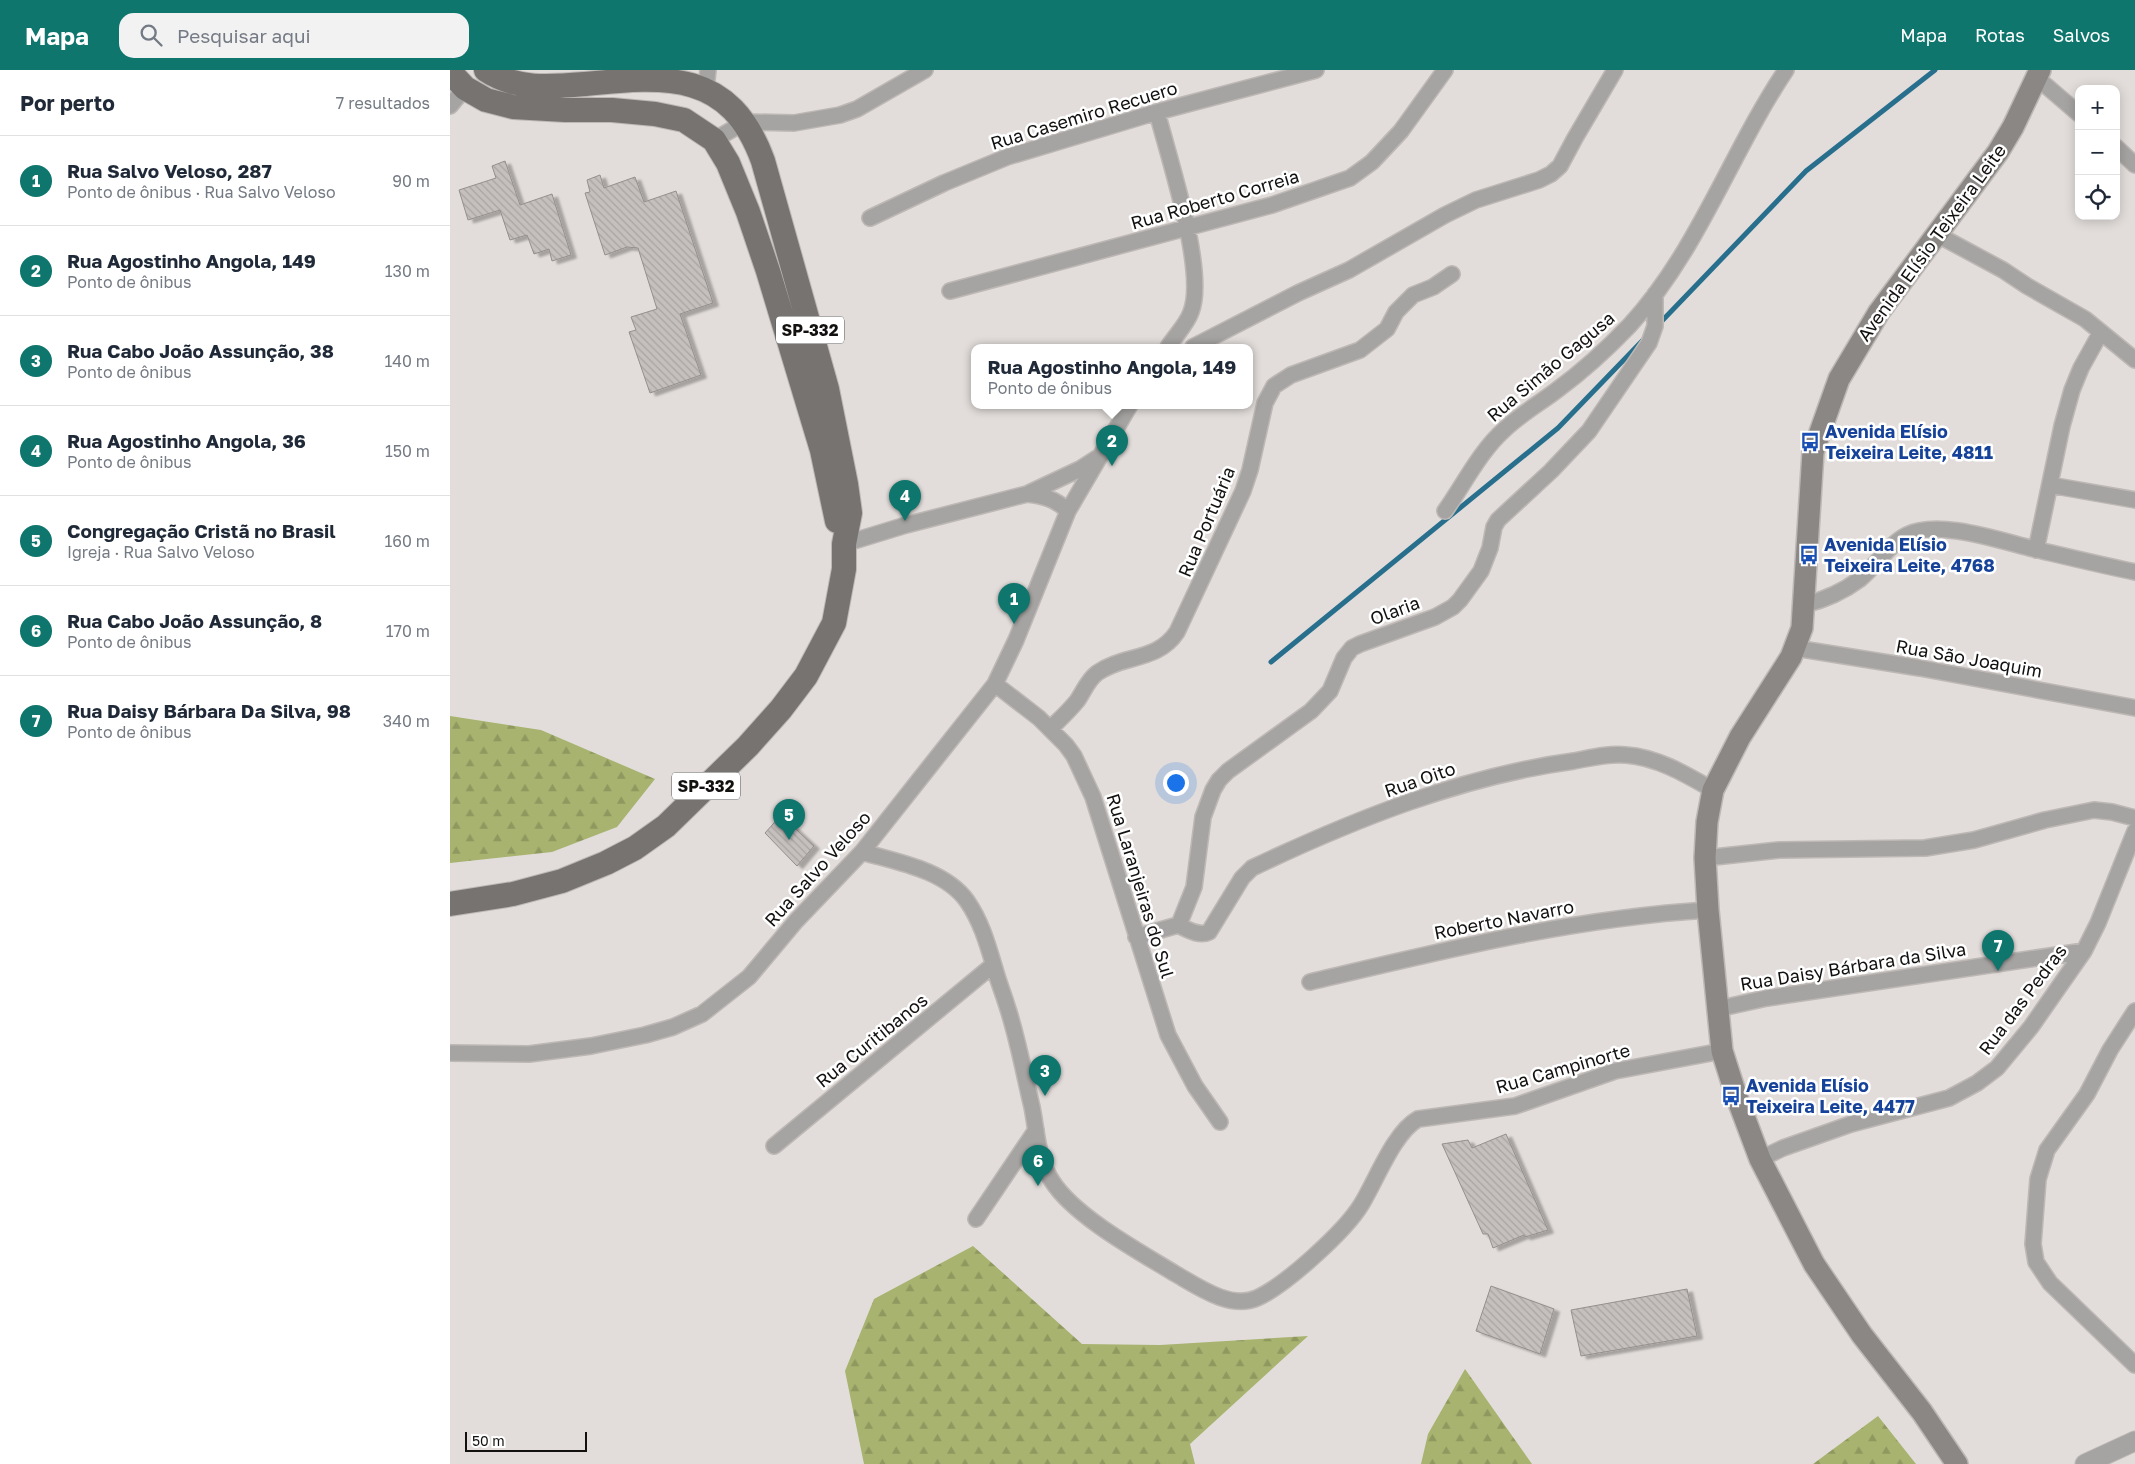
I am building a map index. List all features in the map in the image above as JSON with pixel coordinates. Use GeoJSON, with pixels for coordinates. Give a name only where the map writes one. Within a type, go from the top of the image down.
{"type":"FeatureCollection","features":[{"type":"Feature","properties":{"kind":"main road","name":"SP-332"},"geometry":{"type":"LineString","coordinates":[[450,904],[513,894],[562,881],[606,863],[635,848],[666,826],[748,746],[781,709],[806,676],[834,623],[844,569],[844,544],[850,513],[827,390],[763,161],[756,142],[744,122],[707,80],[691,83],[648,79],[537,87],[515,83],[486,70]]}},
{"type":"Feature","properties":{"kind":"main road","name":"Avenida Elísio Teixeira Leite"},"geometry":{"type":"LineString","coordinates":[[1957,1464],[1922,1412],[1862,1335],[1814,1264],[1760,1160],[1722,1051],[1708,910],[1705,858],[1707,822],[1713,790],[1736,745],[1795,648],[1802,628],[1813,452],[1839,379],[1879,312],[1998,152],[2013,127],[2038,73]]}},
{"type":"Feature","properties":{"kind":"main road"},"geometry":{"type":"LineString","coordinates":[[612,110],[682,108],[693,104],[701,98],[707,80]]}},
{"type":"Feature","properties":{"kind":"main road","name":"SP-332"},"geometry":{"type":"LineString","coordinates":[[455,89],[513,107],[612,110],[655,114],[684,120],[714,140],[728,163],[748,212],[768,271],[822,450],[832,504],[844,544]]}},
{"type":"Feature","properties":{"kind":"street"},"geometry":{"type":"LineString","coordinates":[[714,140],[744,122],[794,123],[840,115],[857,108],[925,70]]}},
{"type":"Feature","properties":{"kind":"street","name":"Rua Casemiro Recuero"},"geometry":{"type":"LineString","coordinates":[[870,218],[944,183],[1007,157],[1157,112],[1316,70]]}},
{"type":"Feature","properties":{"kind":"street","name":"Rua Roberto Correia"},"geometry":{"type":"LineString","coordinates":[[950,291],[1272,205],[1350,178],[1372,162],[1401,131],[1445,70]]}},
{"type":"Feature","properties":{"kind":"street"},"geometry":{"type":"LineString","coordinates":[[1199,344],[1298,293],[1349,270],[1444,214],[1476,200],[1539,180],[1551,174],[1560,166],[1615,70]]}},
{"type":"Feature","properties":{"kind":"street","name":"Rua Simão Gagusa"},"geometry":{"type":"LineString","coordinates":[[1445,511],[1470,473],[1504,429],[1558,390],[1590,362],[1630,324],[1655,294],[1680,258],[1765,101],[1786,70]]}},
{"type":"Feature","properties":{"kind":"street"},"geometry":{"type":"LineString","coordinates":[[2038,73],[2075,110]]}},
{"type":"Feature","properties":{"kind":"street"},"geometry":{"type":"LineString","coordinates":[[1157,112],[1187,229],[1195,276],[1195,292],[1191,312],[1170,344]]}},
{"type":"Feature","properties":{"kind":"street"},"geometry":{"type":"LineString","coordinates":[[2120,152],[2135,165]]}},
{"type":"Feature","properties":{"kind":"street"},"geometry":{"type":"LineString","coordinates":[[1938,235],[2003,270],[2026,286],[2085,319],[2135,360]]}},
{"type":"Feature","properties":{"kind":"street","name":"Rua Portuária"},"geometry":{"type":"LineString","coordinates":[[1050,729],[1076,702],[1087,683],[1097,674],[1117,662],[1161,650],[1177,632],[1243,491],[1253,460],[1265,402],[1274,386],[1291,375],[1360,350],[1387,329],[1396,312],[1413,296],[1452,274]]}},
{"type":"Feature","properties":{"kind":"street","name":"Olaria"},"geometry":{"type":"LineString","coordinates":[[1178,925],[1194,887],[1204,817],[1213,790],[1219,780],[1228,771],[1311,711],[1330,690],[1344,658],[1352,648],[1444,613],[1460,600],[1486,562],[1494,527],[1498,520],[1551,471],[1589,431],[1649,343],[1655,326],[1655,294]]}},
{"type":"Feature","properties":{"kind":"street"},"geometry":{"type":"LineString","coordinates":[[2036,550],[2072,390],[2081,368],[2102,332]]}},
{"type":"Feature","properties":{"kind":"street","name":"Rua Salvo Veloso"},"geometry":{"type":"LineString","coordinates":[[450,1053],[530,1054],[591,1046],[673,1027],[702,1014],[749,977],[796,921],[862,852],[995,684],[1016,640],[1068,512],[1128,409]]}},
{"type":"Feature","properties":{"kind":"street"},"geometry":{"type":"LineString","coordinates":[[844,544],[1027,494],[1080,469],[1099,457]]}},
{"type":"Feature","properties":{"kind":"street"},"geometry":{"type":"LineString","coordinates":[[2050,485],[2135,500]]}},
{"type":"Feature","properties":{"kind":"street"},"geometry":{"type":"LineString","coordinates":[[1027,494],[1044,496],[1058,501],[1068,512]]}},
{"type":"Feature","properties":{"kind":"street"},"geometry":{"type":"LineString","coordinates":[[1804,605],[1818,601],[1859,579],[1896,542],[1917,531],[1959,530],[2036,550],[2135,572]]}},
{"type":"Feature","properties":{"kind":"street","name":"Rua São Joaquim"},"geometry":{"type":"LineString","coordinates":[[1795,648],[1920,668],[2135,708]]}},
{"type":"Feature","properties":{"kind":"street","name":"Rua Laranjeiras do Sul"},"geometry":{"type":"LineString","coordinates":[[995,684],[1050,729],[1074,756],[1093,797],[1168,1035],[1195,1086],[1220,1122]]}},
{"type":"Feature","properties":{"kind":"street","name":"Rua Oito"},"geometry":{"type":"LineString","coordinates":[[1178,925],[1201,935],[1206,934],[1242,878],[1252,868],[1379,814],[1444,790],[1497,776],[1553,764],[1627,755],[1668,767],[1713,790]]}},
{"type":"Feature","properties":{"kind":"street"},"geometry":{"type":"LineString","coordinates":[[1705,858],[1797,849],[1925,848],[1974,840],[2045,820],[2094,810],[2135,818]]}},
{"type":"Feature","properties":{"kind":"street","name":"Rua das Pedras"},"geometry":{"type":"LineString","coordinates":[[1760,1160],[1783,1148],[1851,1124],[1949,1098],[1977,1083],[1998,1068],[2015,1048],[2084,950],[2098,923],[2135,831]]}},
{"type":"Feature","properties":{"kind":"street"},"geometry":{"type":"LineString","coordinates":[[862,852],[938,877],[953,886],[965,898],[984,932],[1008,1007],[1036,1130],[976,1219]]}},
{"type":"Feature","properties":{"kind":"street","name":"Roberto Navarro"},"geometry":{"type":"LineString","coordinates":[[1310,982],[1501,938],[1632,917],[1708,910]]}},
{"type":"Feature","properties":{"kind":"street"},"geometry":{"type":"LineString","coordinates":[[1136,937],[1178,925]]}},
{"type":"Feature","properties":{"kind":"street","name":"Rua Daisy Bárbara da Silva"},"geometry":{"type":"LineString","coordinates":[[1717,1009],[1767,998],[2084,950]]}},
{"type":"Feature","properties":{"kind":"street","name":"Rua Curitibanos"},"geometry":{"type":"LineString","coordinates":[[774,1146],[993,965]]}},
{"type":"Feature","properties":{"kind":"street"},"geometry":{"type":"LineString","coordinates":[[2135,1011],[2110,1050],[2087,1094],[2047,1150],[2038,1179],[2033,1244],[2036,1262],[2050,1283],[2135,1365]]}},
{"type":"Feature","properties":{"kind":"street","name":"Rua Campinorte"},"geometry":{"type":"LineString","coordinates":[[1036,1130],[1042,1161],[1052,1181],[1086,1215],[1124,1241],[1207,1292],[1241,1300],[1258,1298],[1295,1273],[1330,1240],[1360,1206],[1398,1139],[1410,1124],[1418,1119],[1516,1106],[1615,1071],[1722,1051]]}},
{"type":"Feature","properties":{"kind":"street"},"geometry":{"type":"LineString","coordinates":[[2085,1464],[2135,1441]]}},
{"type":"Feature","properties":{"kind":"green space"},"geometry":{"type":"Polygon","coordinates":[[[450,716],[541,730],[655,779],[617,827],[552,852],[450,863],[450,716]]]}},
{"type":"Feature","properties":{"kind":"green space"},"geometry":{"type":"Polygon","coordinates":[[[973,1246],[1082,1344],[1160,1345],[1308,1336],[1190,1444],[1195,1464],[864,1464],[845,1371],[874,1299],[973,1246]]]}},
{"type":"Feature","properties":{"kind":"green space"},"geometry":{"type":"Polygon","coordinates":[[[1465,1369],[1532,1464],[1421,1464],[1428,1434],[1465,1369]]]}},
{"type":"Feature","properties":{"kind":"green space"},"geometry":{"type":"Polygon","coordinates":[[[1878,1416],[1916,1464],[1813,1464],[1878,1416]]]}},
{"type":"Feature","properties":{"kind":"building"},"geometry":{"type":"Polygon","coordinates":[[[505,161],[520,205],[552,194],[571,255],[552,261],[549,249],[534,254],[527,235],[510,240],[500,210],[468,220],[459,190],[496,178],[492,166],[505,161]]]}},
{"type":"Feature","properties":{"kind":"building"},"geometry":{"type":"Polygon","coordinates":[[[600,175],[604,188],[635,177],[644,202],[676,191],[713,303],[680,314],[701,375],[650,393],[629,332],[636,330],[631,317],[657,309],[638,248],[627,247],[605,255],[585,193],[590,192],[587,180],[600,175]]]}},
{"type":"Feature","properties":{"kind":"building"},"geometry":{"type":"Polygon","coordinates":[[[781,815],[814,846],[797,866],[765,833],[781,815]]]}},
{"type":"Feature","properties":{"kind":"building"},"geometry":{"type":"Polygon","coordinates":[[[1506,1134],[1548,1230],[1525,1237],[1524,1235],[1493,1248],[1488,1234],[1483,1234],[1442,1144],[1468,1140],[1472,1148],[1506,1134]]]}},
{"type":"Feature","properties":{"kind":"building"},"geometry":{"type":"Polygon","coordinates":[[[1491,1286],[1554,1309],[1540,1354],[1476,1331],[1491,1286]]]}},
{"type":"Feature","properties":{"kind":"building"},"geometry":{"type":"Polygon","coordinates":[[[1687,1289],[1697,1336],[1581,1356],[1571,1310],[1687,1289]]]}},
{"type":"Feature","properties":{"kind":"waterway"},"geometry":{"type":"LineString","coordinates":[[1659,324],[1806,171],[1935,70]]}},
{"type":"Feature","properties":{"kind":"waterway"},"geometry":{"type":"LineString","coordinates":[[1271,662],[1558,428],[1644,339]]}},
{"type":"Feature","properties":{"kind":"place","name":"Avenida Elísio Teixeira Leite, 4811"},"geometry":{"type":"Point","coordinates":[1810,442]}},
{"type":"Feature","properties":{"kind":"place","name":"Rua Agostinho Angola, 149"},"geometry":{"type":"Point","coordinates":[1112,466]}},
{"type":"Feature","properties":{"kind":"place","name":"Rua Agostinho Angola, 36"},"geometry":{"type":"Point","coordinates":[905,521]}},
{"type":"Feature","properties":{"kind":"place","name":"Avenida Elísio Teixeira Leite, 4768"},"geometry":{"type":"Point","coordinates":[1809,555]}},
{"type":"Feature","properties":{"kind":"place","name":"Rua Salvo Veloso, 287"},"geometry":{"type":"Point","coordinates":[1014,624]}},
{"type":"Feature","properties":{"kind":"place","name":"Congregação Cristã no Brasil"},"geometry":{"type":"Point","coordinates":[789,840]}},
{"type":"Feature","properties":{"kind":"place","name":"Rua Daisy Bárbara Da Silva, 98"},"geometry":{"type":"Point","coordinates":[1998,971]}},
{"type":"Feature","properties":{"kind":"place","name":"Rua Cabo João Assunção, 38"},"geometry":{"type":"Point","coordinates":[1045,1096]}},
{"type":"Feature","properties":{"kind":"place","name":"Avenida Elísio Teixeira Leite, 4477"},"geometry":{"type":"Point","coordinates":[1731,1096]}},
{"type":"Feature","properties":{"kind":"place","name":"Rua Cabo João Assunção, 8"},"geometry":{"type":"Point","coordinates":[1038,1186]}}]}
